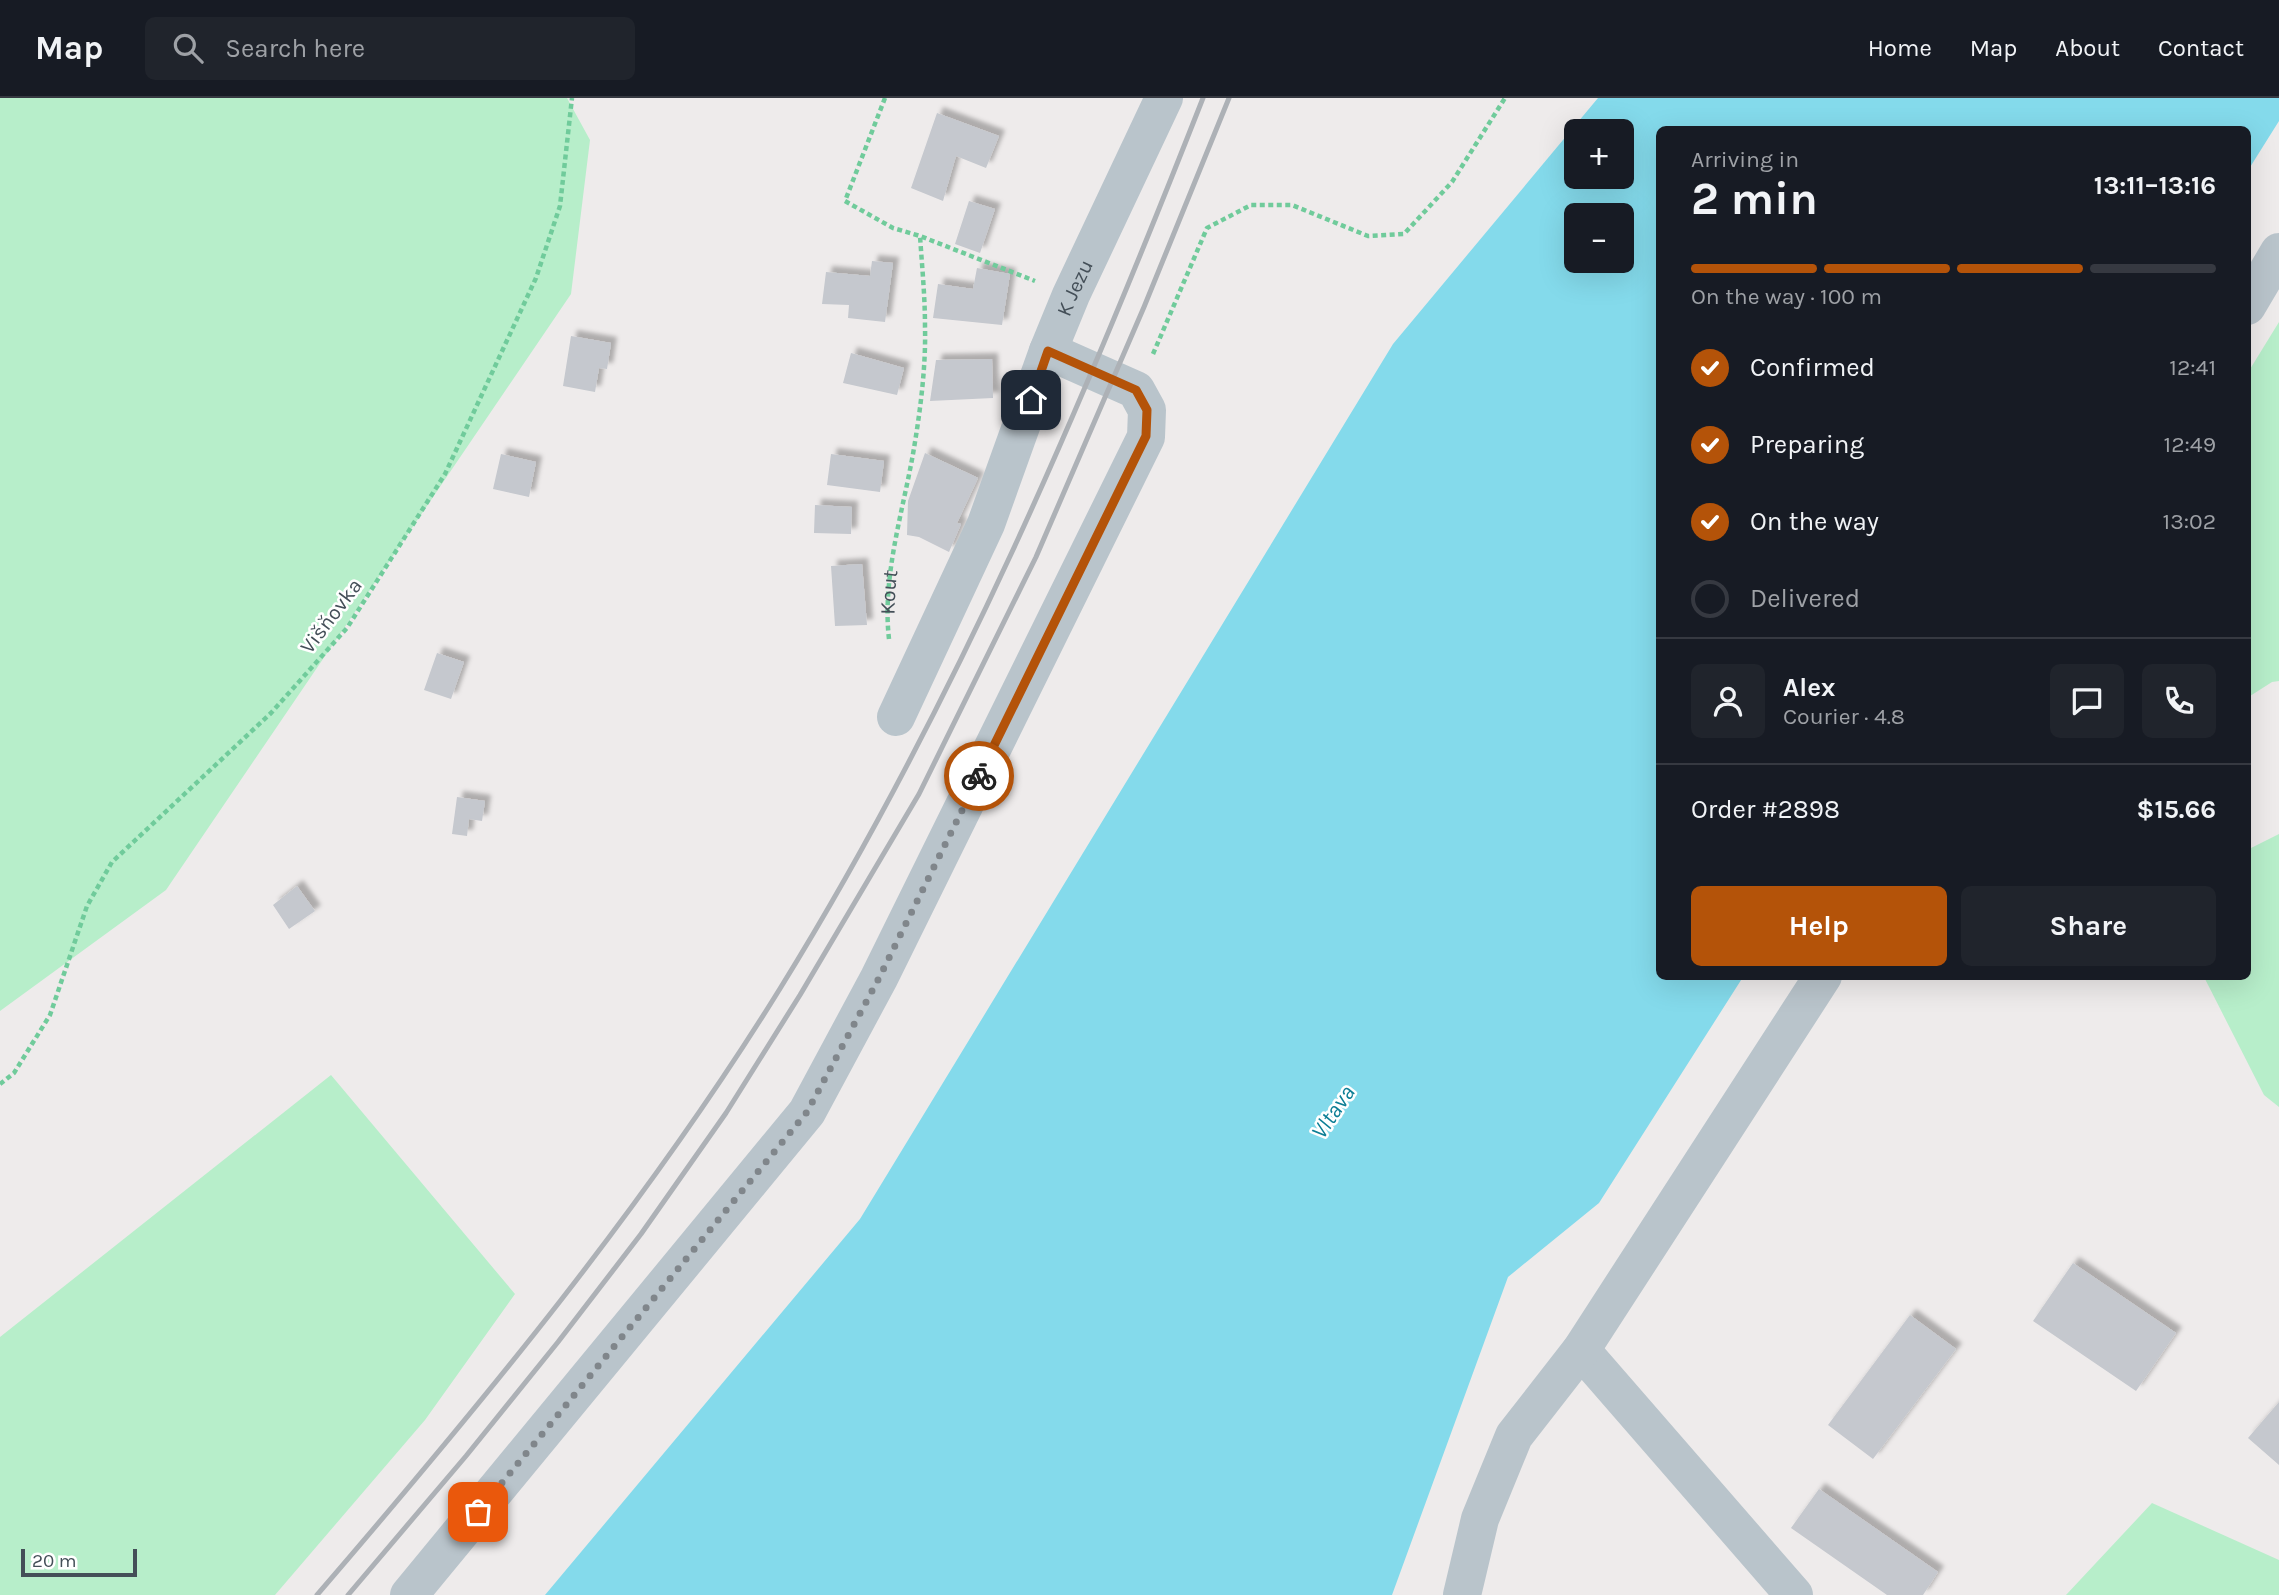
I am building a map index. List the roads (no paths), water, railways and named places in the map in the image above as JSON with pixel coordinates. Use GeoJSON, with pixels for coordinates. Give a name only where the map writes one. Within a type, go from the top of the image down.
{"type":"FeatureCollection","features":[{"type":"Feature","properties":{"kind":"street","name":"K Jezu"},"geometry":{"type":"LineString","coordinates":[[1048,351],[1071,295],[1164,98]]}},
{"type":"Feature","properties":{"kind":"street"},"geometry":{"type":"LineString","coordinates":[[2251,299],[2279,252]]}},
{"type":"Feature","properties":{"kind":"street"},"geometry":{"type":"LineString","coordinates":[[409,1595],[807,1112],[879,978],[1146,436],[1147,410],[1136,390],[1048,351],[986,524],[896,717]]}},
{"type":"Feature","properties":{"kind":"street"},"geometry":{"type":"LineString","coordinates":[[1462,1595],[1480,1519],[1514,1436],[1581,1350],[1820,980]]}},
{"type":"Feature","properties":{"kind":"street"},"geometry":{"type":"LineString","coordinates":[[1581,1350],[1794,1595]]}},
{"type":"Feature","properties":{"kind":"water","name":"Vltava"},"geometry":{"type":"Polygon","coordinates":[[[1598,98],[2279,98],[2279,121],[2251,166],[2251,126],[1656,126],[1656,980],[1741,980],[1599,1203],[1508,1277],[1392,1595],[545,1595],[860,1219],[1393,344],[1564,139],[1564,189],[1634,189],[1634,119],[1580,119],[1598,98]]]}},
{"type":"Feature","properties":{"kind":"railway"},"geometry":{"type":"LineString","coordinates":[[317,1595],[441,1449],[619,1224],[729,1068],[844,881],[903,773],[1012,552],[1111,327],[1203,98]]}},
{"type":"Feature","properties":{"kind":"railway"},"geometry":{"type":"LineString","coordinates":[[348,1595],[466,1456],[641,1234],[726,1113],[800,995],[919,794],[1036,557],[1144,307],[1229,98]]}}]}
